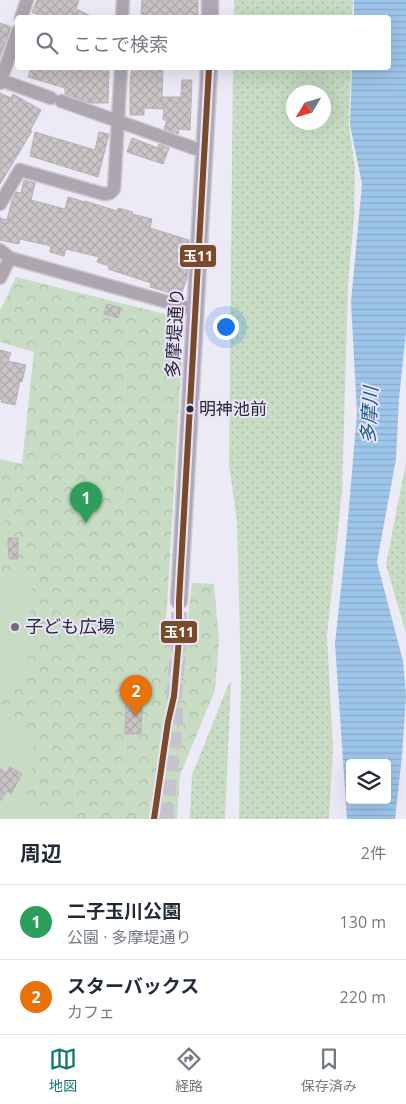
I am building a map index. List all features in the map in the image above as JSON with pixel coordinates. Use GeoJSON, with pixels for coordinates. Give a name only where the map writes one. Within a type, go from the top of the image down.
{"type":"FeatureCollection","features":[{"type":"Feature","properties":{"kind":"main road"},"geometry":{"type":"LineString","coordinates":[[210,0],[210,15]]}},
{"type":"Feature","properties":{"kind":"main road","name":"多摩堤通り"},"geometry":{"type":"LineString","coordinates":[[179,601],[209,70]]}},
{"type":"Feature","properties":{"kind":"street"},"geometry":{"type":"LineString","coordinates":[[23,15],[27,0]]}},
{"type":"Feature","properties":{"kind":"street"},"geometry":{"type":"LineString","coordinates":[[122,15],[123,0]]}},
{"type":"Feature","properties":{"kind":"street"},"geometry":{"type":"LineString","coordinates":[[15,39],[0,81],[205,152]]}},
{"type":"Feature","properties":{"kind":"street"},"geometry":{"type":"LineString","coordinates":[[0,204],[20,170],[104,194],[110,193],[114,189],[121,70]]}},
{"type":"Feature","properties":{"kind":"street"},"geometry":{"type":"LineString","coordinates":[[0,278],[5,254],[196,310]]}},
{"type":"Feature","properties":{"kind":"green space"},"geometry":{"type":"Polygon","coordinates":[[[234,0],[353,0],[352,15],[234,15],[234,0]]]}},
{"type":"Feature","properties":{"kind":"green space"},"geometry":{"type":"Polygon","coordinates":[[[233,70],[351,70],[349,126],[355,168],[354,217],[348,285],[342,492],[327,636],[333,749],[329,819],[239,819],[241,677],[237,521],[229,465],[233,70]]]}},
{"type":"Feature","properties":{"kind":"green space"},"geometry":{"type":"Polygon","coordinates":[[[16,277],[173,316],[177,324],[182,355],[166,622],[187,626],[192,583],[214,584],[219,641],[215,690],[180,775],[177,819],[0,819],[0,459],[22,464],[34,352],[0,342],[0,311],[16,277]]]}},
{"type":"Feature","properties":{"kind":"green space"},"geometry":{"type":"Polygon","coordinates":[[[406,462],[406,633],[386,565],[406,462]]]}},
{"type":"Feature","properties":{"kind":"green space"},"geometry":{"type":"Polygon","coordinates":[[[0,521],[4,521],[2,539],[6,544],[6,560],[0,558],[0,521]]]}},
{"type":"Feature","properties":{"kind":"green space","name":"子ども広場"},"geometry":{"type":"Polygon","coordinates":[[[0,576],[26,576],[35,599],[30,615],[34,640],[27,651],[29,668],[24,686],[0,686],[0,576]]]}},
{"type":"Feature","properties":{"kind":"green space"},"geometry":{"type":"Polygon","coordinates":[[[231,682],[225,819],[190,819],[192,775],[231,682]]]}},
{"type":"Feature","properties":{"kind":"green space"},"geometry":{"type":"Polygon","coordinates":[[[0,718],[18,719],[23,731],[33,741],[34,758],[22,809],[46,809],[49,803],[63,802],[65,807],[78,809],[75,819],[0,819],[0,718]]]}},
{"type":"Feature","properties":{"kind":"water","name":"多摩川"},"geometry":{"type":"Polygon","coordinates":[[[354,0],[406,0],[406,332],[399,399],[396,459],[377,562],[403,661],[406,696],[395,819],[347,819],[335,644],[357,413],[351,302],[362,184],[350,125],[352,70],[391,70],[391,15],[354,15],[354,0]]]}},
{"type":"Feature","properties":{"kind":"building"},"geometry":{"type":"Polygon","coordinates":[[[37,0],[79,0],[76,9],[89,15],[38,15],[32,12],[37,0]]]}},
{"type":"Feature","properties":{"kind":"building"},"geometry":{"type":"Polygon","coordinates":[[[142,0],[198,0],[198,15],[141,15],[142,0]]]}},
{"type":"Feature","properties":{"kind":"building"},"geometry":{"type":"Polygon","coordinates":[[[0,23],[11,27],[0,57],[0,23]]]}},
{"type":"Feature","properties":{"kind":"building"},"geometry":{"type":"Polygon","coordinates":[[[30,70],[109,70],[108,103],[90,103],[65,94],[65,88],[28,77],[30,70]]]}},
{"type":"Feature","properties":{"kind":"building"},"geometry":{"type":"Polygon","coordinates":[[[132,70],[163,70],[162,97],[181,97],[182,80],[192,80],[190,130],[179,129],[178,134],[164,129],[167,120],[163,120],[164,109],[144,108],[144,115],[130,115],[132,70]]]}},
{"type":"Feature","properties":{"kind":"building"},"geometry":{"type":"Polygon","coordinates":[[[0,93],[11,98],[13,94],[41,110],[30,131],[32,131],[0,184],[0,93]]]}},
{"type":"Feature","properties":{"kind":"building"},"geometry":{"type":"Polygon","coordinates":[[[35,132],[95,150],[99,132],[109,134],[98,177],[30,156],[35,132]]]}},
{"type":"Feature","properties":{"kind":"building"},"geometry":{"type":"Polygon","coordinates":[[[132,138],[158,148],[159,144],[169,148],[163,164],[127,152],[132,138]]]}},
{"type":"Feature","properties":{"kind":"building"},"geometry":{"type":"Polygon","coordinates":[[[24,180],[35,183],[31,200],[65,209],[68,197],[117,211],[118,208],[152,219],[150,228],[189,240],[189,250],[185,262],[188,263],[187,277],[181,296],[150,287],[151,283],[108,269],[109,266],[97,262],[99,257],[66,249],[64,256],[50,252],[51,246],[20,239],[19,244],[0,240],[0,218],[7,220],[12,200],[16,192],[21,193],[24,180]]]}},
{"type":"Feature","properties":{"kind":"building"},"geometry":{"type":"Polygon","coordinates":[[[107,304],[121,308],[118,318],[104,314],[107,304]]]}},
{"type":"Feature","properties":{"kind":"building"},"geometry":{"type":"Polygon","coordinates":[[[0,350],[11,353],[8,361],[26,365],[22,382],[20,381],[15,405],[1,402],[2,399],[0,399],[0,350]]]}},
{"type":"Feature","properties":{"kind":"building"},"geometry":{"type":"Polygon","coordinates":[[[8,538],[18,538],[18,559],[9,559],[8,538]]]}},
{"type":"Feature","properties":{"kind":"building"},"geometry":{"type":"Polygon","coordinates":[[[126,703],[142,703],[141,734],[125,734],[126,703]]]}},
{"type":"Feature","properties":{"kind":"building"},"geometry":{"type":"Polygon","coordinates":[[[10,767],[22,774],[11,794],[7,791],[0,801],[0,768],[6,773],[10,767]]]}},
{"type":"Feature","properties":{"kind":"tunnel"},"geometry":{"type":"LineString","coordinates":[[165,819],[175,722],[174,696],[179,639],[179,601]]}},
{"type":"Feature","properties":{"kind":"transit line","name":"玉11"},"geometry":{"type":"LineString","coordinates":[[154,819],[168,722],[174,696],[179,639],[179,601],[209,70]]}},
{"type":"Feature","properties":{"kind":"place","name":"明神池前"},"geometry":{"type":"Point","coordinates":[190,409]}},
{"type":"Feature","properties":{"kind":"place","name":"二子玉川公園"},"geometry":{"type":"Point","coordinates":[86,523]}},
{"type":"Feature","properties":{"kind":"place","name":"子ども広場"},"geometry":{"type":"Point","coordinates":[15,627]}},
{"type":"Feature","properties":{"kind":"place","name":"スターバックス"},"geometry":{"type":"Point","coordinates":[136,716]}}]}
